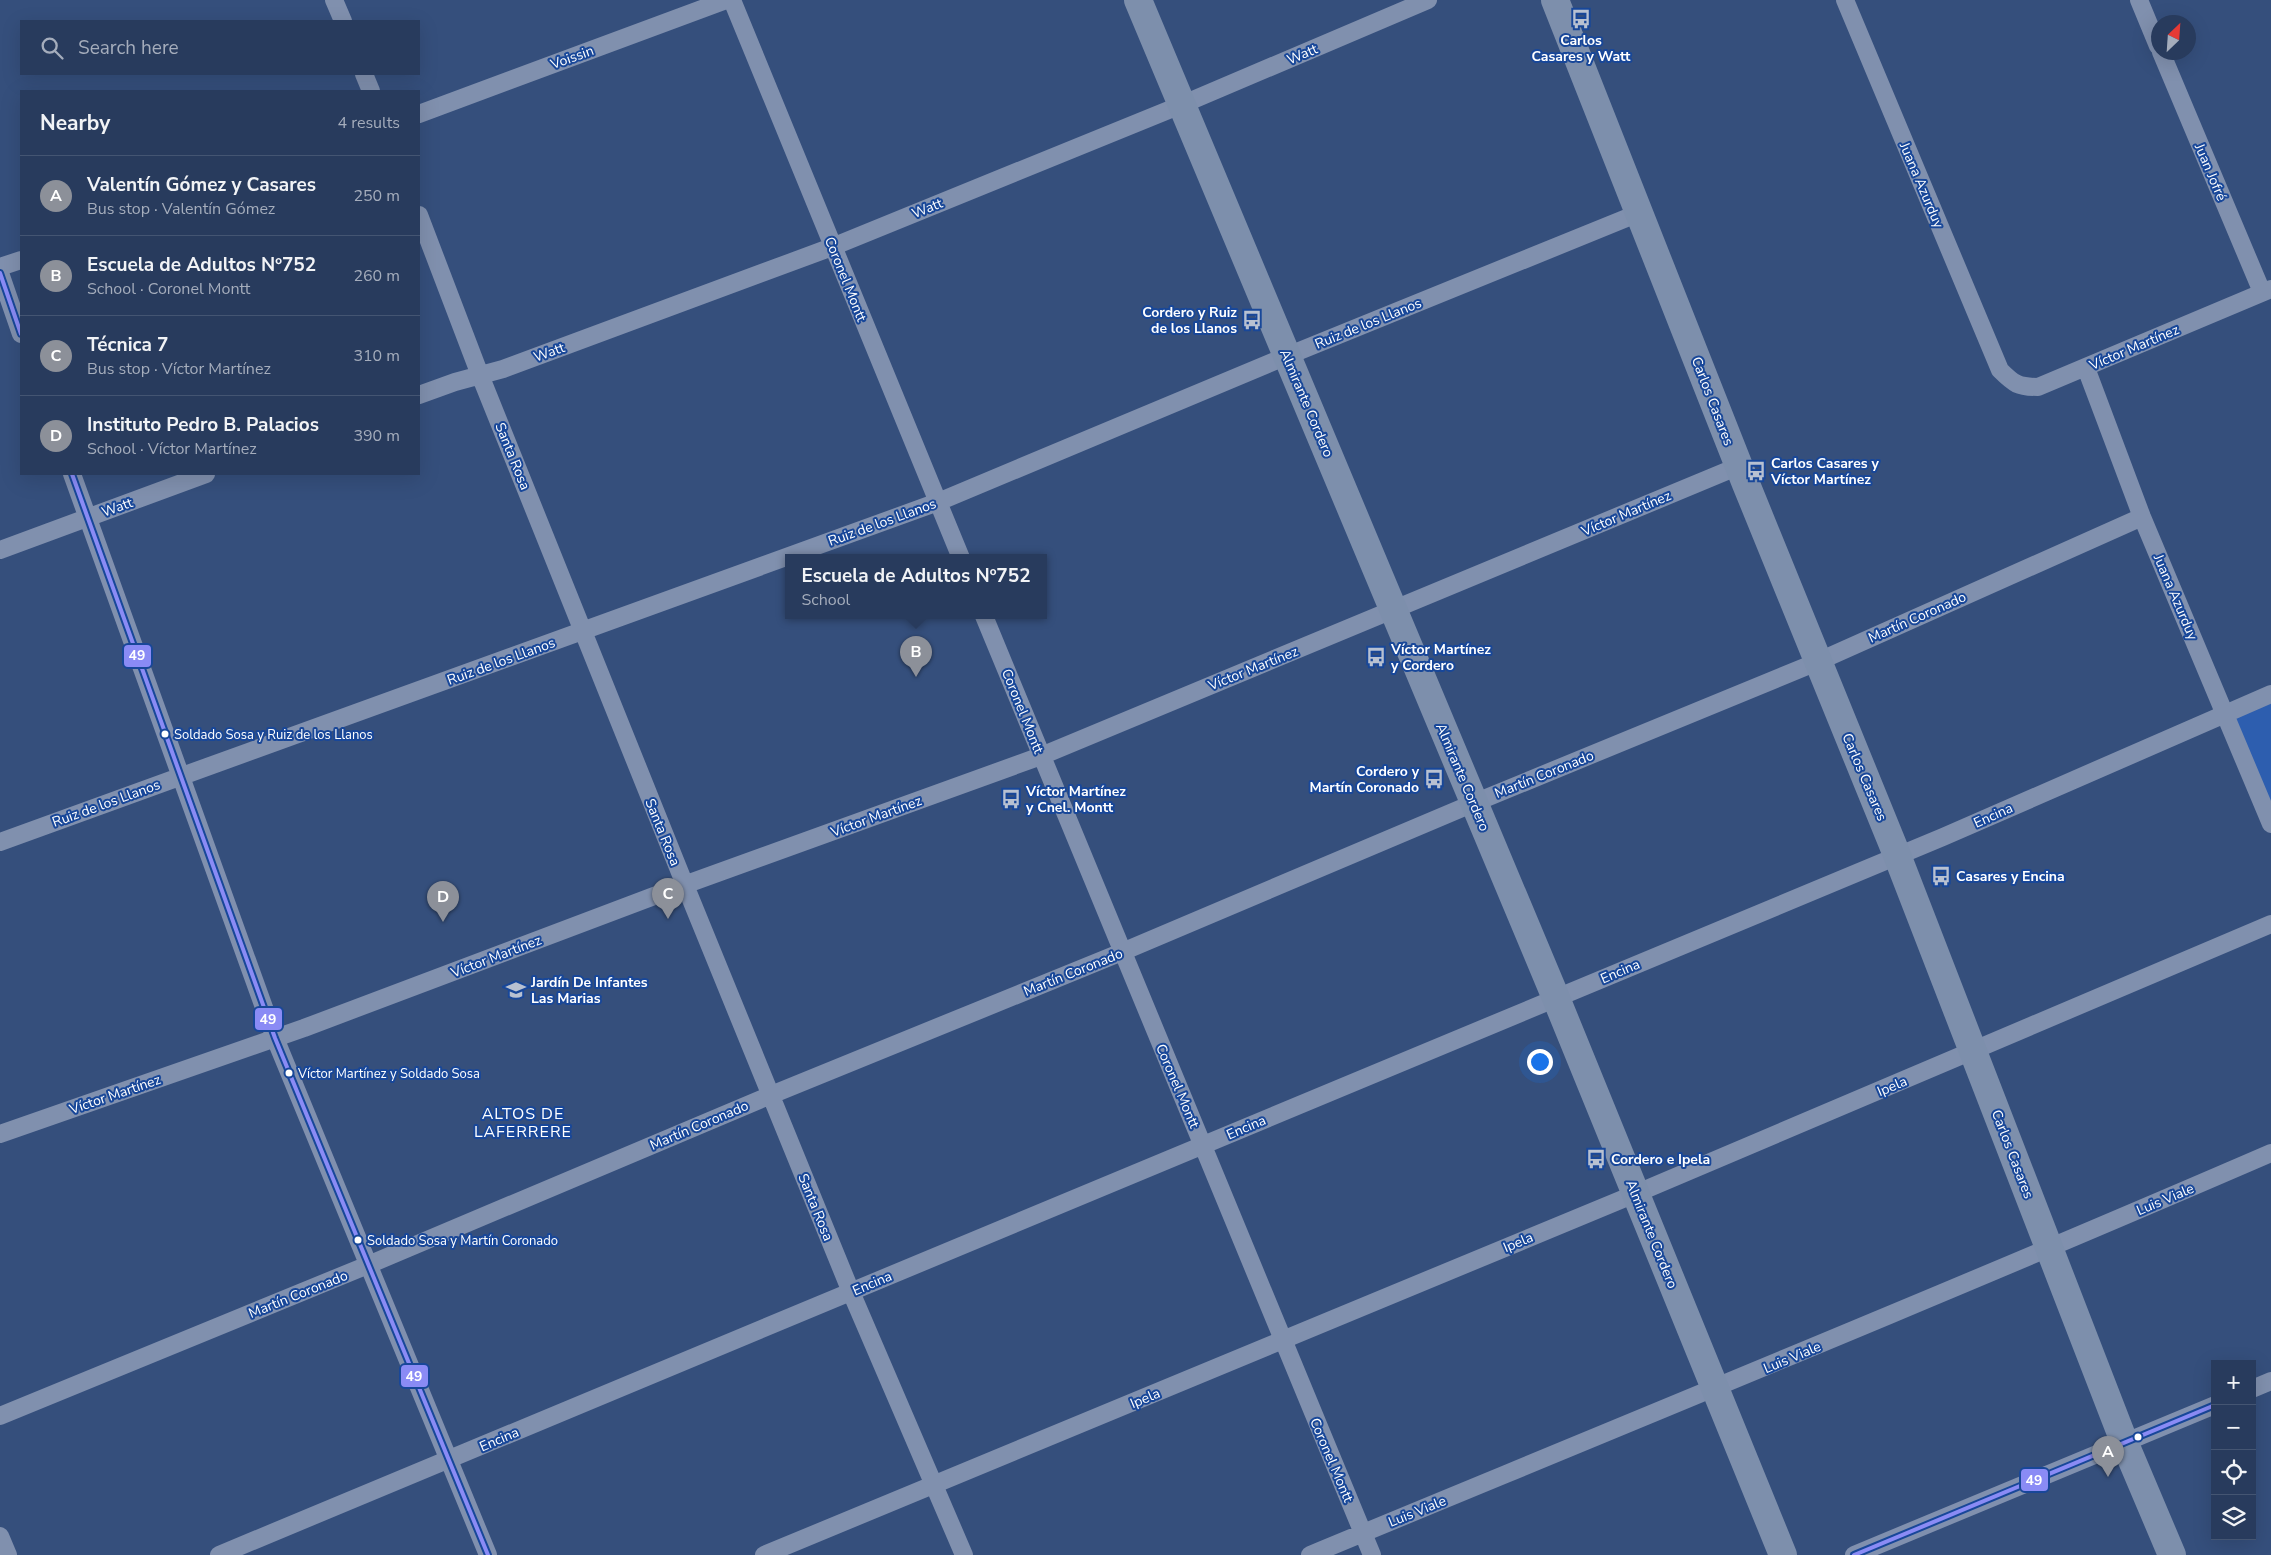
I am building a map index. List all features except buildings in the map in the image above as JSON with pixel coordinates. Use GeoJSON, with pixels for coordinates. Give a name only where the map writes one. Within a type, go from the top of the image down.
{"type":"FeatureCollection","features":[{"type":"Feature","properties":{"kind":"main road","name":"Almirante Cordero"},"geometry":{"type":"LineString","coordinates":[[1138,0],[1556,998],[1783,1555]]}},
{"type":"Feature","properties":{"kind":"main road","name":"Carlos Casares"},"geometry":{"type":"LineString","coordinates":[[1555,0],[1817,662],[1897,855],[2125,1444],[2172,1555]]}},
{"type":"Feature","properties":{"kind":"street"},"geometry":{"type":"LineString","coordinates":[[334,0],[343,20]]}},
{"type":"Feature","properties":{"kind":"street","name":"Voissin"},"geometry":{"type":"LineString","coordinates":[[420,114],[726,0]]}},
{"type":"Feature","properties":{"kind":"street","name":"Coronel Montt"},"geometry":{"type":"LineString","coordinates":[[732,0],[959,554]]}},
{"type":"Feature","properties":{"kind":"street","name":"Watt"},"geometry":{"type":"LineString","coordinates":[[420,395],[503,369],[832,247],[1181,105],[1428,0]]}},
{"type":"Feature","properties":{"kind":"street","name":"Juana Azurduy"},"geometry":{"type":"LineString","coordinates":[[1845,0],[2000,370]]}},
{"type":"Feature","properties":{"kind":"street"},"geometry":{"type":"LineString","coordinates":[[2139,0],[2151,29]]}},
{"type":"Feature","properties":{"kind":"street","name":"Juan Jofré"},"geometry":{"type":"LineString","coordinates":[[2165,60],[2266,290]]}},
{"type":"Feature","properties":{"kind":"street"},"geometry":{"type":"LineString","coordinates":[[364,75],[371,90]]}},
{"type":"Feature","properties":{"kind":"street","name":"Ruiz de los Llanos"},"geometry":{"type":"LineString","coordinates":[[795,554],[938,502],[1287,356],[1639,213]]}},
{"type":"Feature","properties":{"kind":"street","name":"Santa Rosa"},"geometry":{"type":"LineString","coordinates":[[420,218],[480,375],[685,886],[851,1292],[964,1555]]}},
{"type":"Feature","properties":{"kind":"street"},"geometry":{"type":"LineString","coordinates":[[0,267],[20,260]]}},
{"type":"Feature","properties":{"kind":"street"},"geometry":{"type":"LineString","coordinates":[[0,273],[20,331]]}},
{"type":"Feature","properties":{"kind":"street","name":"Víctor Martínez"},"geometry":{"type":"LineString","coordinates":[[2000,370],[2012,383],[2038,387],[2266,290]]}},
{"type":"Feature","properties":{"kind":"street","name":"Juana Azurduy"},"geometry":{"type":"LineString","coordinates":[[2086,368],[2142,517],[2271,824]]}},
{"type":"Feature","properties":{"kind":"street","name":"Víctor Martínez"},"geometry":{"type":"LineString","coordinates":[[0,1134],[275,1038],[1041,756],[1739,466]]}},
{"type":"Feature","properties":{"kind":"street"},"geometry":{"type":"LineString","coordinates":[[72,475],[275,1038],[488,1555]]}},
{"type":"Feature","properties":{"kind":"street","name":"Watt"},"geometry":{"type":"LineString","coordinates":[[0,550],[203,475]]}},
{"type":"Feature","properties":{"kind":"street","name":"Martín Coronado"},"geometry":{"type":"LineString","coordinates":[[0,1416],[368,1265],[771,1095],[1122,952],[1474,803],[1817,662],[2142,517]]}},
{"type":"Feature","properties":{"kind":"street","name":"Ruiz de los Llanos"},"geometry":{"type":"LineString","coordinates":[[0,842],[785,558]]}},
{"type":"Feature","properties":{"kind":"street","name":"Coronel Montt"},"geometry":{"type":"LineString","coordinates":[[985,619],[1372,1555]]}},
{"type":"Feature","properties":{"kind":"street","name":"Encina"},"geometry":{"type":"LineString","coordinates":[[219,1555],[1897,855],[2271,694]]}},
{"type":"Feature","properties":{"kind":"street","name":"Ipela"},"geometry":{"type":"LineString","coordinates":[[764,1555],[935,1486],[1635,1194],[2271,924]]}},
{"type":"Feature","properties":{"kind":"street","name":"Luis Viale"},"geometry":{"type":"LineString","coordinates":[[1310,1555],[1716,1389],[2050,1249],[2271,1153]]}},
{"type":"Feature","properties":{"kind":"street"},"geometry":{"type":"LineString","coordinates":[[2256,1388],[2271,1382]]}},
{"type":"Feature","properties":{"kind":"street"},"geometry":{"type":"LineString","coordinates":[[1854,1555],[2211,1408]]}},
{"type":"Feature","properties":{"kind":"street"},"geometry":{"type":"LineString","coordinates":[[0,1536],[8,1555]]}},
{"type":"Feature","properties":{"kind":"shaded area"},"geometry":{"type":"Polygon","coordinates":[[[2271,696],[2271,805],[2232,716],[2271,696]]]}},
{"type":"Feature","properties":{"kind":"transit line","name":"49"},"geometry":{"type":"LineString","coordinates":[[0,273],[20,331]]}},
{"type":"Feature","properties":{"kind":"transit line","name":"49"},"geometry":{"type":"LineString","coordinates":[[72,475],[275,1038],[488,1555]]}},
{"type":"Feature","properties":{"kind":"transit line","name":"49"},"geometry":{"type":"LineString","coordinates":[[1854,1555],[2211,1407]]}},
{"type":"Feature","properties":{"kind":"place","name":"Carlos Casares y Watt"},"geometry":{"type":"Point","coordinates":[1581,19]}},
{"type":"Feature","properties":{"kind":"place","name":"Cordero y Ruiz de los Llanos"},"geometry":{"type":"Point","coordinates":[1252,320]}},
{"type":"Feature","properties":{"kind":"place","name":"Carlos Casares y Víctor Martínez"},"geometry":{"type":"Point","coordinates":[1756,471]}},
{"type":"Feature","properties":{"kind":"place","name":"Víctor Martínez y Cordero"},"geometry":{"type":"Point","coordinates":[1376,657]}},
{"type":"Feature","properties":{"kind":"place","name":"Escuela de Adultos Nº752"},"geometry":{"type":"Point","coordinates":[916,677]}},
{"type":"Feature","properties":{"kind":"place","name":"Soldado Sosa y Ruiz de los Llanos"},"geometry":{"type":"Point","coordinates":[165,734]}},
{"type":"Feature","properties":{"kind":"place","name":"Cordero y Martín Coronado"},"geometry":{"type":"Point","coordinates":[1434,779]}},
{"type":"Feature","properties":{"kind":"place","name":"Víctor Martínez y Cnel. Montt"},"geometry":{"type":"Point","coordinates":[1011,799]}},
{"type":"Feature","properties":{"kind":"place","name":"Casares y Encina"},"geometry":{"type":"Point","coordinates":[1941,876]}},
{"type":"Feature","properties":{"kind":"place","name":"Técnica 7"},"geometry":{"type":"Point","coordinates":[668,919]}},
{"type":"Feature","properties":{"kind":"place","name":"Instituto Pedro B. Palacios"},"geometry":{"type":"Point","coordinates":[443,922]}},
{"type":"Feature","properties":{"kind":"place","name":"Jardín De Infantes Las Marias"},"geometry":{"type":"Point","coordinates":[516,990]}},
{"type":"Feature","properties":{"kind":"place","name":"Víctor Martínez y Soldado Sosa"},"geometry":{"type":"Point","coordinates":[289,1073]}},
{"type":"Feature","properties":{"kind":"place","name":"Cordero e Ipela"},"geometry":{"type":"Point","coordinates":[1596,1159]}},
{"type":"Feature","properties":{"kind":"place","name":"Soldado Sosa y Martín Coronado"},"geometry":{"type":"Point","coordinates":[358,1240]}},
{"type":"Feature","properties":{"kind":"place","name":"Valentín Gómez y Casares"},"geometry":{"type":"Point","coordinates":[2108,1477]}},
{"type":"Feature","properties":{"kind":"district","name":"ALTOS DE LAFERRERE"},"geometry":{"type":"Point","coordinates":[523,1122]}}]}
